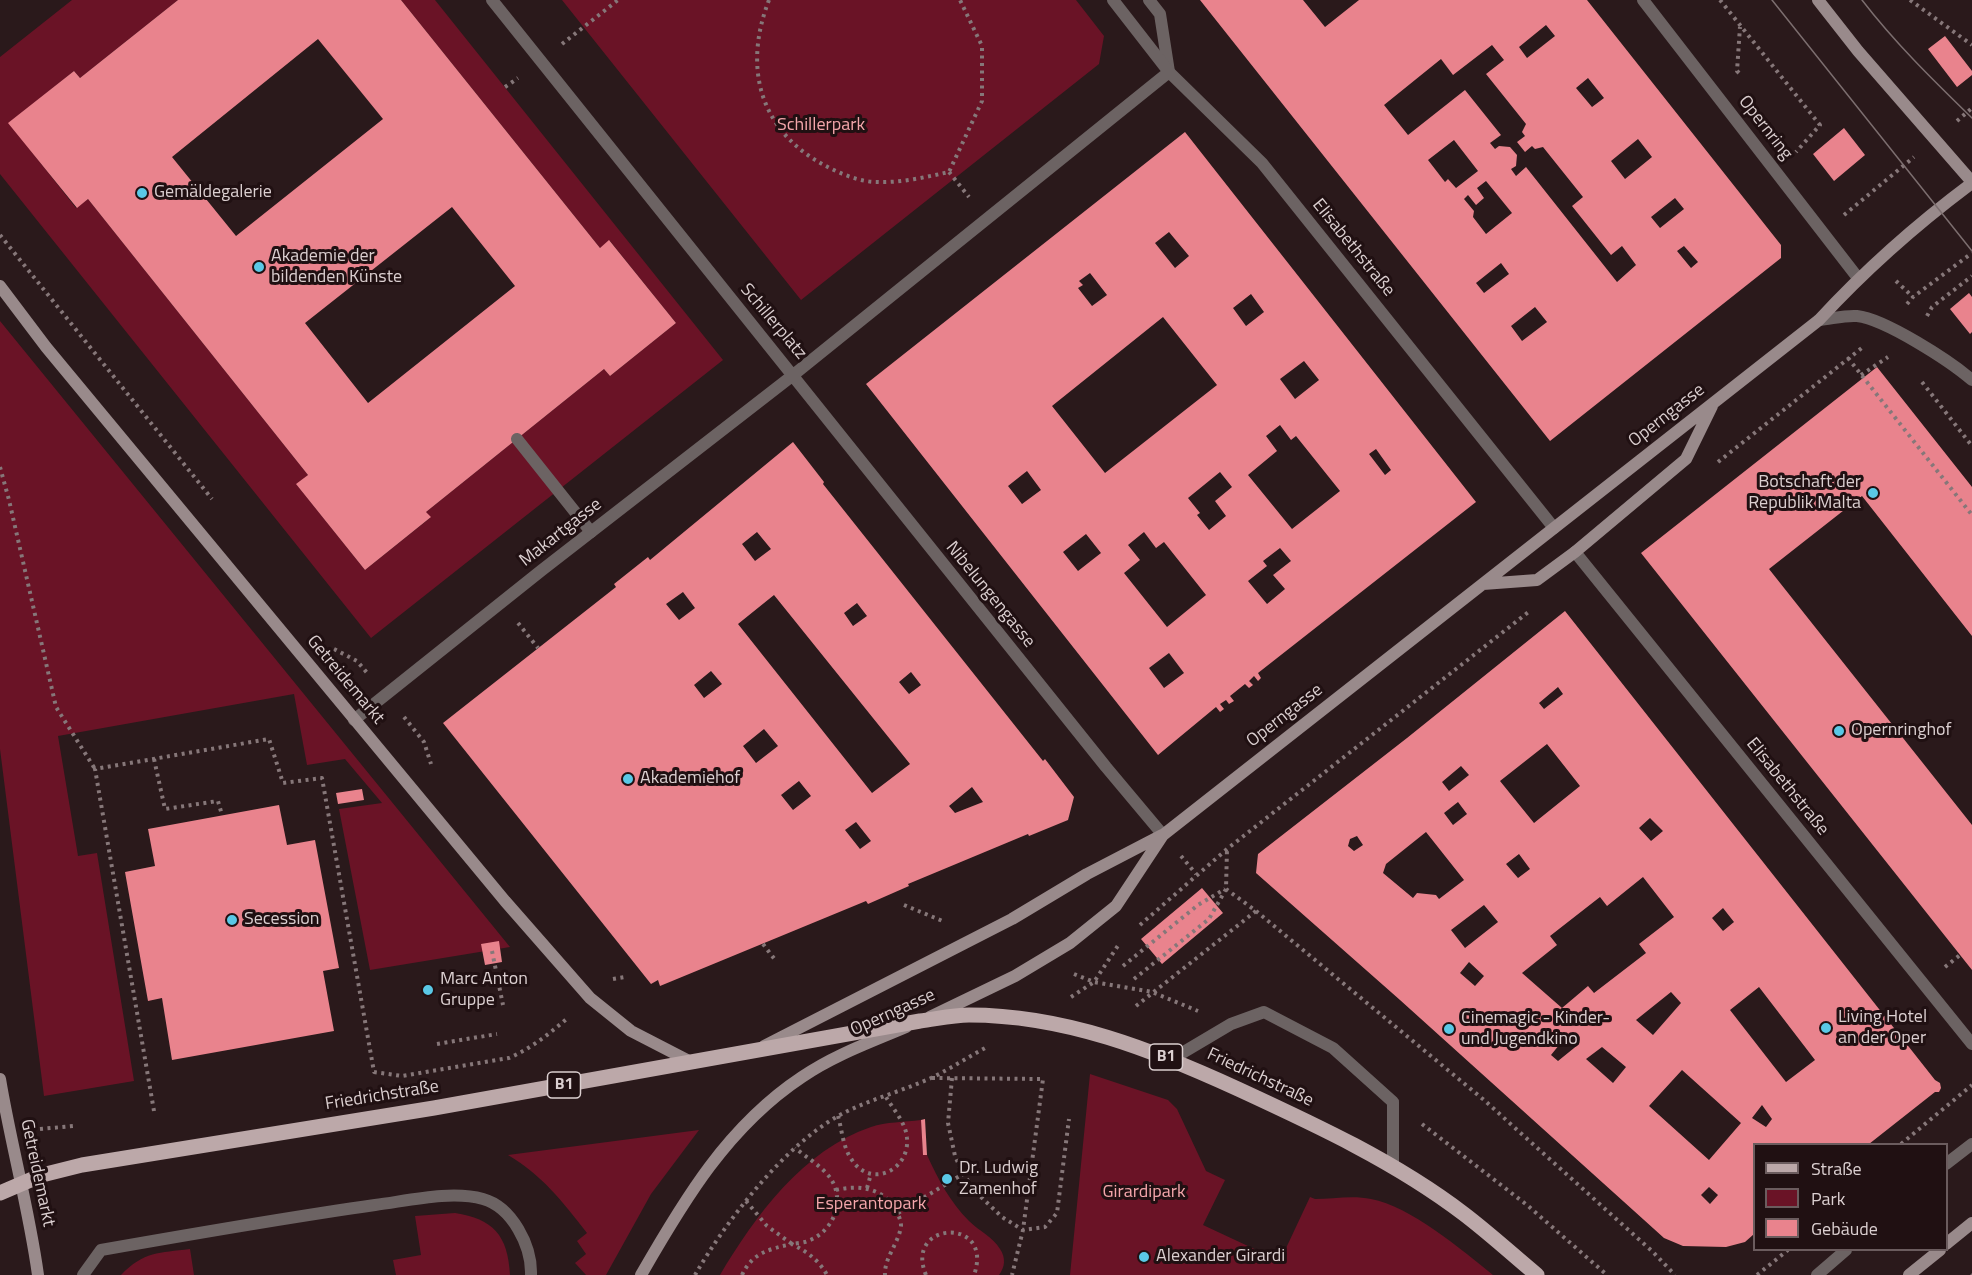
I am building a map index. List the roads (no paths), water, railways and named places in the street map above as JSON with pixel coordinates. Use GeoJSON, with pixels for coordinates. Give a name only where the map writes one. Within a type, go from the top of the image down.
{"type":"FeatureCollection","features":[{"type":"Feature","properties":{"kind":"main road"},"geometry":{"type":"LineString","coordinates":[[1818,0],[1858,51],[1972,183]]}},
{"type":"Feature","properties":{"kind":"main road","name":"Operngasse"},"geometry":{"type":"LineString","coordinates":[[641,1275],[690,1191],[714,1160],[768,1103],[803,1076],[834,1058],[920,1022],[1015,976],[1070,944],[1116,906],[1163,835],[1819,320],[1858,278],[1937,209],[1972,183]]}},
{"type":"Feature","properties":{"kind":"main road","name":"Getreidemarkt"},"geometry":{"type":"LineString","coordinates":[[0,286],[46,347],[354,720],[497,892],[590,998],[631,1031],[693,1063]]}},
{"type":"Feature","properties":{"kind":"main road"},"geometry":{"type":"LineString","coordinates":[[1483,584],[1537,580],[1575,552],[1686,459],[1714,402]]}},
{"type":"Feature","properties":{"kind":"main road","name":"Friedrichstraße"},"geometry":{"type":"LineString","coordinates":[[751,1053],[1012,919],[1087,874],[1163,835]]}},
{"type":"Feature","properties":{"kind":"main road","name":"Friedrichstraße"},"geometry":{"type":"LineString","coordinates":[[21,1185],[42,1175],[82,1165],[966,1015],[1035,1020],[1099,1035],[1172,1059],[1298,1117],[1393,1167],[1463,1214],[1537,1275]]}},
{"type":"Feature","properties":{"kind":"main road","name":"Getreidemarkt"},"geometry":{"type":"LineString","coordinates":[[0,1079],[9,1133],[32,1229],[38,1275]]}},
{"type":"Feature","properties":{"kind":"main road","name":"B1"},"geometry":{"type":"LineString","coordinates":[[0,1193],[21,1185]]}},
{"type":"Feature","properties":{"kind":"main road"},"geometry":{"type":"LineString","coordinates":[[1948,1243],[1972,1223]]}},
{"type":"Feature","properties":{"kind":"main road"},"geometry":{"type":"LineString","coordinates":[[1909,1275],[1939,1251]]}},
{"type":"Feature","properties":{"kind":"street","name":"Schillerplatz"},"geometry":{"type":"LineString","coordinates":[[492,0],[792,376],[1169,72]]}},
{"type":"Feature","properties":{"kind":"street","name":"Elisabethstraße"},"geometry":{"type":"LineString","coordinates":[[1113,0],[1169,72],[1262,163],[1554,528]]}},
{"type":"Feature","properties":{"kind":"street"},"geometry":{"type":"LineString","coordinates":[[1149,0],[1160,14],[1169,72]]}},
{"type":"Feature","properties":{"kind":"street","name":"Opernring"},"geometry":{"type":"LineString","coordinates":[[1643,0],[1858,278]]}},
{"type":"Feature","properties":{"kind":"street"},"geometry":{"type":"LineString","coordinates":[[1819,320],[1857,316],[1888,327],[1913,340],[1972,380]]}},
{"type":"Feature","properties":{"kind":"street","name":"Makartgasse"},"geometry":{"type":"LineString","coordinates":[[354,720],[792,376]]}},
{"type":"Feature","properties":{"kind":"street","name":"Nibelungengasse"},"geometry":{"type":"LineString","coordinates":[[792,376],[1112,775],[1163,835]]}},
{"type":"Feature","properties":{"kind":"street"},"geometry":{"type":"LineString","coordinates":[[518,438],[591,532]]}},
{"type":"Feature","properties":{"kind":"street","name":"Elisabethstraße"},"geometry":{"type":"LineString","coordinates":[[1575,552],[1972,1044]]}},
{"type":"Feature","properties":{"kind":"street"},"geometry":{"type":"LineString","coordinates":[[1172,1059],[1231,1024],[1264,1012],[1333,1048],[1393,1102],[1393,1167]]}},
{"type":"Feature","properties":{"kind":"street"},"geometry":{"type":"LineString","coordinates":[[1948,1163],[1972,1144]]}},
{"type":"Feature","properties":{"kind":"street"},"geometry":{"type":"LineString","coordinates":[[83,1275],[101,1250],[272,1219],[432,1198],[468,1196],[496,1204],[507,1214],[518,1230],[525,1247],[531,1275]]}},
{"type":"Feature","properties":{"kind":"street"},"geometry":{"type":"LineString","coordinates":[[1817,1275],[1845,1251]]}},
{"type":"Feature","properties":{"kind":"tram line"},"geometry":{"type":"LineString","coordinates":[[1772,0],[1972,251]]}},
{"type":"Feature","properties":{"kind":"tram line"},"geometry":{"type":"LineString","coordinates":[[1862,0],[1901,46],[1972,118]]}},
{"type":"Feature","properties":{"kind":"place","name":"Gemäldegalerie"},"geometry":{"type":"Point","coordinates":[142,193]}},
{"type":"Feature","properties":{"kind":"place","name":"Akademie der bildenden Künste"},"geometry":{"type":"Point","coordinates":[259,267]}},
{"type":"Feature","properties":{"kind":"place","name":"Botschaft der Republik Malta"},"geometry":{"type":"Point","coordinates":[1873,493]}},
{"type":"Feature","properties":{"kind":"place","name":"Opernringhof"},"geometry":{"type":"Point","coordinates":[1839,731]}},
{"type":"Feature","properties":{"kind":"place","name":"Akademiehof"},"geometry":{"type":"Point","coordinates":[628,779]}},
{"type":"Feature","properties":{"kind":"place","name":"Secession"},"geometry":{"type":"Point","coordinates":[232,920]}},
{"type":"Feature","properties":{"kind":"place","name":"Marc Anton Gruppe"},"geometry":{"type":"Point","coordinates":[428,990]}},
{"type":"Feature","properties":{"kind":"place","name":"Living Hotel an der Oper"},"geometry":{"type":"Point","coordinates":[1826,1028]}},
{"type":"Feature","properties":{"kind":"place","name":"Cinemagic - Kinder- und Jugendkino"},"geometry":{"type":"Point","coordinates":[1449,1029]}},
{"type":"Feature","properties":{"kind":"place","name":"Dr. Ludwig Zamenhof"},"geometry":{"type":"Point","coordinates":[947,1179]}},
{"type":"Feature","properties":{"kind":"place","name":"Alexander Girardi"},"geometry":{"type":"Point","coordinates":[1144,1257]}},
{"type":"Feature","properties":{"kind":"park label","name":"Schillerpark"},"geometry":{"type":"Point","coordinates":[821,126]}},
{"type":"Feature","properties":{"kind":"park label","name":"Girardipark"},"geometry":{"type":"Point","coordinates":[1144,1193]}},
{"type":"Feature","properties":{"kind":"park label","name":"Esperantopark"},"geometry":{"type":"Point","coordinates":[871,1205]}}]}
